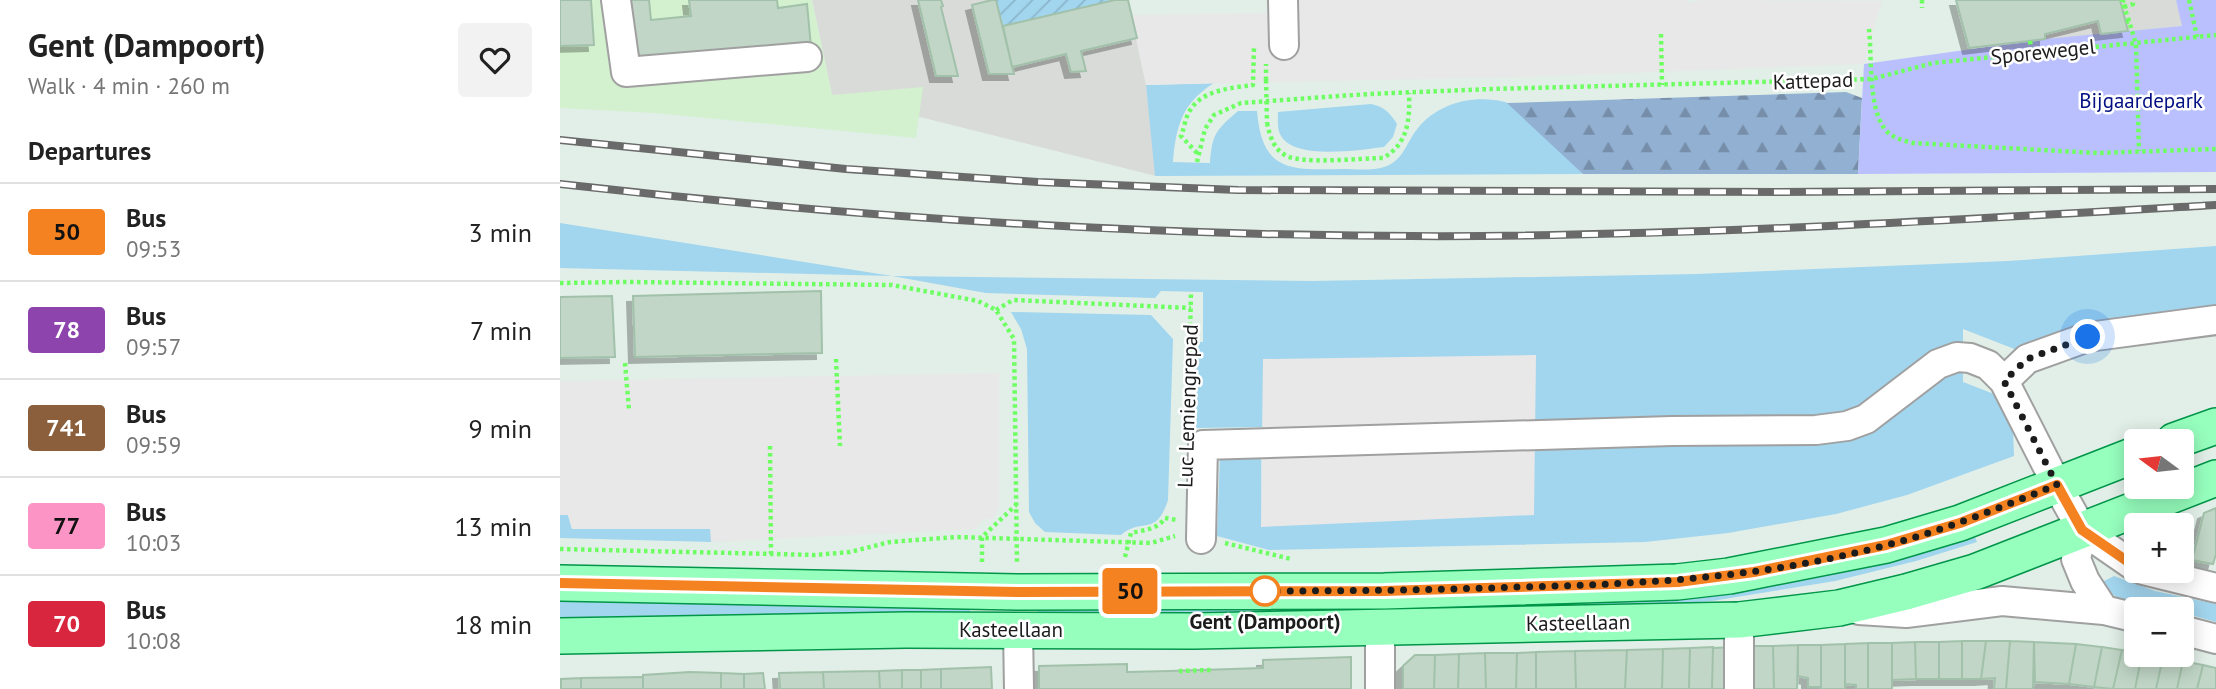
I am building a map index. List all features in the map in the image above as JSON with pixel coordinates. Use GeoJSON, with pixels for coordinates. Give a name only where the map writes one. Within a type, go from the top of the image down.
{"type":"FeatureCollection","features":[{"type":"Feature","properties":{"kind":"main road"},"geometry":{"type":"LineString","coordinates":[[2194,434],[2216,426]]}},
{"type":"Feature","properties":{"kind":"main road","name":"Kasteellaan"},"geometry":{"type":"LineString","coordinates":[[560,583],[1017,592],[1384,591],[1665,582],[1729,576],[1886,545],[1960,523],[2124,459]]}},
{"type":"Feature","properties":{"kind":"main road","name":"Kasteellaan"},"geometry":{"type":"LineString","coordinates":[[560,636],[1018,630],[1194,631],[1739,620],[1839,608],[1975,572],[2216,478]]}},
{"type":"Feature","properties":{"kind":"street"},"geometry":{"type":"LineString","coordinates":[[616,0],[626,72],[807,57]]}},
{"type":"Feature","properties":{"kind":"street"},"geometry":{"type":"LineString","coordinates":[[1283,0],[1284,45]]}},
{"type":"Feature","properties":{"kind":"street"},"geometry":{"type":"LineString","coordinates":[[2004,381],[2027,359],[2088,337],[2216,320]]}},
{"type":"Feature","properties":{"kind":"street"},"geometry":{"type":"LineString","coordinates":[[1202,530],[1203,444],[1672,431],[1816,430],[1847,426],[1866,419],[1937,364],[1957,357],[1970,358],[1988,365],[2004,381],[2082,530],[2124,559]]}},
{"type":"Feature","properties":{"kind":"street"},"geometry":{"type":"LineString","coordinates":[[2082,530],[2076,559],[2093,597],[2104,610]]}},
{"type":"Feature","properties":{"kind":"street"},"geometry":{"type":"LineString","coordinates":[[2194,583],[2216,588]]}},
{"type":"Feature","properties":{"kind":"street","name":"Kasteellaan"},"geometry":{"type":"LineString","coordinates":[[1839,608],[1906,613],[2002,601],[2104,610],[2124,615]]}},
{"type":"Feature","properties":{"kind":"street"},"geometry":{"type":"LineString","coordinates":[[1739,620],[1740,689]]}},
{"type":"Feature","properties":{"kind":"street"},"geometry":{"type":"LineString","coordinates":[[1380,628],[1380,689]]}},
{"type":"Feature","properties":{"kind":"street"},"geometry":{"type":"LineString","coordinates":[[1018,630],[1019,689]]}},
{"type":"Feature","properties":{"kind":"street"},"geometry":{"type":"LineString","coordinates":[[2194,633],[2216,639]]}},
{"type":"Feature","properties":{"kind":"path"},"geometry":{"type":"LineString","coordinates":[[1922,0],[1922,8]]}},
{"type":"Feature","properties":{"kind":"path"},"geometry":{"type":"LineString","coordinates":[[2125,0],[2122,1],[2127,22],[2136,44],[2139,151]]}},
{"type":"Feature","properties":{"kind":"path"},"geometry":{"type":"LineString","coordinates":[[2122,7],[2133,4],[2132,0]]}},
{"type":"Feature","properties":{"kind":"path"},"geometry":{"type":"LineString","coordinates":[[2189,0],[2197,37]]}},
{"type":"Feature","properties":{"kind":"path"},"geometry":{"type":"LineString","coordinates":[[1869,29],[1872,79]]}},
{"type":"Feature","properties":{"kind":"path"},"geometry":{"type":"LineString","coordinates":[[1661,34],[1662,85]]}},
{"type":"Feature","properties":{"kind":"path","name":"Sporewegel"},"geometry":{"type":"LineString","coordinates":[[1872,79],[1933,64],[2216,35]]}},
{"type":"Feature","properties":{"kind":"path"},"geometry":{"type":"LineString","coordinates":[[2030,41],[2032,54]]}},
{"type":"Feature","properties":{"kind":"path"},"geometry":{"type":"LineString","coordinates":[[1198,154],[1181,136],[1188,112],[1200,99],[1222,89],[1253,85],[1254,45]]}},
{"type":"Feature","properties":{"kind":"path","name":"Kattepad"},"geometry":{"type":"LineString","coordinates":[[1409,92],[1872,79],[1877,113],[1885,129],[1898,139],[1913,143],[2096,153],[2216,149]]}},
{"type":"Feature","properties":{"kind":"path"},"geometry":{"type":"LineString","coordinates":[[1197,162],[1205,130],[1214,115],[1241,103],[1409,92],[1407,129],[1397,147],[1383,158],[1301,160],[1287,157],[1276,148],[1269,135],[1267,123],[1266,80]]}},
{"type":"Feature","properties":{"kind":"path"},"geometry":{"type":"LineString","coordinates":[[560,283],[892,285],[957,295],[996,310],[1014,339],[1017,563]]}},
{"type":"Feature","properties":{"kind":"path","name":"Luc Lemiengrepad"},"geometry":{"type":"LineString","coordinates":[[1188,426],[1191,292]]}},
{"type":"Feature","properties":{"kind":"path"},"geometry":{"type":"LineString","coordinates":[[996,310],[1013,300],[1191,309]]}},
{"type":"Feature","properties":{"kind":"path"},"geometry":{"type":"LineString","coordinates":[[836,359],[840,446]]}},
{"type":"Feature","properties":{"kind":"path"},"geometry":{"type":"LineString","coordinates":[[625,363],[628,410]]}},
{"type":"Feature","properties":{"kind":"path"},"geometry":{"type":"LineString","coordinates":[[770,446],[771,554]]}},
{"type":"Feature","properties":{"kind":"path"},"geometry":{"type":"LineString","coordinates":[[982,564],[982,537],[1017,504]]}},
{"type":"Feature","properties":{"kind":"path"},"geometry":{"type":"LineString","coordinates":[[1125,557],[1130,533],[1151,529],[1165,518],[1295,559]]}},
{"type":"Feature","properties":{"kind":"path"},"geometry":{"type":"LineString","coordinates":[[560,549],[815,555],[850,552],[890,542],[982,537],[1151,543],[1171,535],[1202,530]]}},
{"type":"Feature","properties":{"kind":"path"},"geometry":{"type":"LineString","coordinates":[[1179,671],[1212,670]]}},
{"type":"Feature","properties":{"kind":"shaded area"},"geometry":{"type":"Polygon","coordinates":[[[560,0],[812,0],[832,95],[923,87],[916,138],[655,113],[560,108],[560,0]]]}},
{"type":"Feature","properties":{"kind":"shaded area"},"geometry":{"type":"Polygon","coordinates":[[[812,0],[1128,0],[1146,85],[1156,176],[832,95],[812,0]]]}},
{"type":"Feature","properties":{"kind":"shaded area"},"geometry":{"type":"Polygon","coordinates":[[[996,0],[1115,0],[1003,26],[996,0]]]}},
{"type":"Feature","properties":{"kind":"shaded area"},"geometry":{"type":"Polygon","coordinates":[[[1273,0],[1687,0],[1688,3],[1701,0],[1882,1],[1864,64],[1521,77],[1146,85],[1131,15],[1273,13],[1273,0]]]}},
{"type":"Feature","properties":{"kind":"shaded area"},"geometry":{"type":"Polygon","coordinates":[[[1956,0],[2176,0],[2183,26],[1969,48],[1956,0]]]}},
{"type":"Feature","properties":{"kind":"shaded area"},"geometry":{"type":"Polygon","coordinates":[[[1214,83],[1195,99],[1183,116],[1176,137],[1173,162],[1210,163],[1212,145],[1220,128],[1238,111],[1257,111],[1265,146],[1272,156],[1282,163],[1307,169],[1379,168],[1396,160],[1418,128],[1436,112],[1457,103],[1481,99],[1511,105],[1583,174],[1155,176],[1146,85],[1214,83]]]}},
{"type":"Feature","properties":{"kind":"shaded area"},"geometry":{"type":"Polygon","coordinates":[[[1371,104],[1387,111],[1397,124],[1393,137],[1384,147],[1312,151],[1287,142],[1279,132],[1278,112],[1371,104]]]}},
{"type":"Feature","properties":{"kind":"shaded area"},"geometry":{"type":"Polygon","coordinates":[[[560,223],[892,276],[560,268],[560,223]]]}},
{"type":"Feature","properties":{"kind":"shaded area"},"geometry":{"type":"Polygon","coordinates":[[[2216,246],[2216,305],[2017,350],[1963,329],[1963,382],[1994,394],[2013,429],[2014,456],[1907,495],[1836,514],[1728,533],[1645,542],[1269,550],[1217,536],[1220,455],[1261,456],[1261,527],[1263,359],[1262,427],[1196,428],[1197,342],[1203,342],[1203,292],[1161,291],[1155,298],[986,293],[892,276],[1312,281],[1697,274],[2008,261],[2216,246]]]}},
{"type":"Feature","properties":{"kind":"shaded area"},"geometry":{"type":"Polygon","coordinates":[[[1011,312],[1151,315],[1173,339],[1168,500],[1163,512],[1153,523],[1135,527],[1121,535],[1045,532],[1035,523],[1029,512],[1027,349],[1021,329],[1011,312]]]}},
{"type":"Feature","properties":{"kind":"shaded area"},"geometry":{"type":"Polygon","coordinates":[[[1536,355],[1534,515],[1261,527],[1263,359],[1536,355]]]}},
{"type":"Feature","properties":{"kind":"shaded area"},"geometry":{"type":"Polygon","coordinates":[[[999,373],[999,508],[993,519],[983,519],[976,529],[711,542],[710,529],[572,529],[568,515],[560,515],[560,381],[999,373]]]}},
{"type":"Feature","properties":{"kind":"shaded area"},"geometry":{"type":"Polygon","coordinates":[[[560,515],[568,515],[572,529],[711,529],[711,542],[560,538],[560,515]]]}},
{"type":"Feature","properties":{"kind":"shaded area"},"geometry":{"type":"Polygon","coordinates":[[[1972,529],[1977,542],[1916,561],[1835,581],[1712,601],[1630,608],[1393,615],[1037,615],[1038,605],[1343,605],[1972,529]]]}},
{"type":"Feature","properties":{"kind":"shaded area"},"geometry":{"type":"Polygon","coordinates":[[[2114,576],[2124,580],[2124,583],[2133,583],[2183,597],[2124,597],[2124,602],[2100,583],[2114,576]]]}},
{"type":"Feature","properties":{"kind":"shaded area"},"geometry":{"type":"Polygon","coordinates":[[[560,598],[970,606],[970,615],[560,621],[560,598]]]}},
{"type":"Feature","properties":{"kind":"shaded area"},"geometry":{"type":"Polygon","coordinates":[[[2194,599],[2216,604],[2216,622],[2194,616],[2194,599]]]}},
{"type":"Feature","properties":{"kind":"green space","name":"Bijgaardepark"},"geometry":{"type":"Polygon","coordinates":[[[2176,0],[2216,0],[2216,172],[1858,174],[1864,64],[2045,39],[2182,26],[2176,0]]]}},
{"type":"Feature","properties":{"kind":"green space"},"geometry":{"type":"Polygon","coordinates":[[[1846,92],[1862,98],[1858,174],[1583,174],[1507,103],[1846,92]]]}},
{"type":"Feature","properties":{"kind":"building"},"geometry":{"type":"Polygon","coordinates":[[[560,0],[591,0],[594,45],[560,46],[560,0]]]}},
{"type":"Feature","properties":{"kind":"building"},"geometry":{"type":"Polygon","coordinates":[[[630,0],[649,0],[651,20],[691,16],[689,0],[777,0],[778,8],[807,4],[811,47],[637,64],[630,0]]]}},
{"type":"Feature","properties":{"kind":"building"},"geometry":{"type":"Polygon","coordinates":[[[918,0],[941,0],[958,76],[936,76],[918,0]]]}},
{"type":"Feature","properties":{"kind":"building"},"geometry":{"type":"Polygon","coordinates":[[[996,0],[1014,74],[989,74],[972,5],[996,0]]]}},
{"type":"Feature","properties":{"kind":"building"},"geometry":{"type":"Polygon","coordinates":[[[1115,0],[1128,0],[1137,38],[1081,51],[1086,71],[1071,72],[1066,54],[1012,67],[1003,26],[1115,0]]]}},
{"type":"Feature","properties":{"kind":"building"},"geometry":{"type":"Polygon","coordinates":[[[1956,0],[2120,0],[2128,31],[2101,34],[2098,21],[2045,34],[2045,39],[1969,48],[1956,0]]]}},
{"type":"Feature","properties":{"kind":"building"},"geometry":{"type":"Polygon","coordinates":[[[821,291],[822,353],[635,357],[633,296],[821,291]]]}},
{"type":"Feature","properties":{"kind":"building"},"geometry":{"type":"Polygon","coordinates":[[[612,296],[615,357],[560,358],[560,297],[612,296]]]}},
{"type":"Feature","properties":{"kind":"building"},"geometry":{"type":"Polygon","coordinates":[[[2216,508],[2216,554],[2213,564],[2194,560],[2204,513],[2216,508]]]}},
{"type":"Feature","properties":{"kind":"building"},"geometry":{"type":"Polygon","coordinates":[[[1962,641],[1962,679],[1939,679],[1939,642],[1962,641]]]}},
{"type":"Feature","properties":{"kind":"building"},"geometry":{"type":"Polygon","coordinates":[[[1962,641],[1986,641],[1981,679],[1962,679],[1962,641]]]}},
{"type":"Feature","properties":{"kind":"building"},"geometry":{"type":"Polygon","coordinates":[[[1986,641],[2010,641],[2006,689],[1994,689],[1995,678],[1981,679],[1986,641]]]}},
{"type":"Feature","properties":{"kind":"building"},"geometry":{"type":"Polygon","coordinates":[[[2010,641],[2034,642],[2033,689],[2006,689],[2010,641]]]}},
{"type":"Feature","properties":{"kind":"building"},"geometry":{"type":"Polygon","coordinates":[[[1915,642],[1916,679],[1892,680],[1892,643],[1915,642]]]}},
{"type":"Feature","properties":{"kind":"building"},"geometry":{"type":"Polygon","coordinates":[[[1915,642],[1939,642],[1939,679],[1916,679],[1915,642]]]}},
{"type":"Feature","properties":{"kind":"building"},"geometry":{"type":"Polygon","coordinates":[[[2034,642],[2076,644],[2069,684],[2035,682],[2034,642]]]}},
{"type":"Feature","properties":{"kind":"building"},"geometry":{"type":"Polygon","coordinates":[[[1868,643],[1868,689],[1856,689],[1856,685],[1845,684],[1845,644],[1868,643]]]}},
{"type":"Feature","properties":{"kind":"building"},"geometry":{"type":"Polygon","coordinates":[[[1868,643],[1892,643],[1892,689],[1868,689],[1868,643]]]}},
{"type":"Feature","properties":{"kind":"building"},"geometry":{"type":"Polygon","coordinates":[[[1845,644],[1845,689],[1821,689],[1821,645],[1845,644]]]}},
{"type":"Feature","properties":{"kind":"building"},"geometry":{"type":"Polygon","coordinates":[[[2076,644],[2102,647],[2094,687],[2069,684],[2076,644]]]}},
{"type":"Feature","properties":{"kind":"building"},"geometry":{"type":"Polygon","coordinates":[[[1798,645],[1797,689],[1774,689],[1773,646],[1798,645]]]}},
{"type":"Feature","properties":{"kind":"building"},"geometry":{"type":"Polygon","coordinates":[[[1798,645],[1821,645],[1821,687],[1808,687],[1808,678],[1798,676],[1798,645]]]}},
{"type":"Feature","properties":{"kind":"building"},"geometry":{"type":"Polygon","coordinates":[[[1753,646],[1773,646],[1774,689],[1753,689],[1753,646]]]}},
{"type":"Feature","properties":{"kind":"building"},"geometry":{"type":"Polygon","coordinates":[[[1713,647],[1712,689],[1689,689],[1690,648],[1713,647]]]}},
{"type":"Feature","properties":{"kind":"building"},"geometry":{"type":"Polygon","coordinates":[[[1734,647],[1729,689],[1712,689],[1713,648],[1734,647]]]}},
{"type":"Feature","properties":{"kind":"building"},"geometry":{"type":"Polygon","coordinates":[[[2102,647],[2122,650],[2113,689],[2094,687],[2102,647]]]}},
{"type":"Feature","properties":{"kind":"building"},"geometry":{"type":"Polygon","coordinates":[[[1690,648],[1689,689],[1662,689],[1663,649],[1690,648]]]}},
{"type":"Feature","properties":{"kind":"building"},"geometry":{"type":"Polygon","coordinates":[[[1663,649],[1662,689],[1625,689],[1627,650],[1663,649]]]}},
{"type":"Feature","properties":{"kind":"building"},"geometry":{"type":"Polygon","coordinates":[[[1627,650],[1625,689],[1576,689],[1575,651],[1627,650]]]}},
{"type":"Feature","properties":{"kind":"building"},"geometry":{"type":"Polygon","coordinates":[[[2124,650],[2124,667],[2139,667],[2135,689],[2113,689],[2124,650]]]}},
{"type":"Feature","properties":{"kind":"building"},"geometry":{"type":"Polygon","coordinates":[[[1575,651],[1576,689],[1536,689],[1536,652],[1575,651]]]}},
{"type":"Feature","properties":{"kind":"building"},"geometry":{"type":"Polygon","coordinates":[[[1536,652],[1536,689],[1516,689],[1517,653],[1536,652]]]}},
{"type":"Feature","properties":{"kind":"building"},"geometry":{"type":"Polygon","coordinates":[[[1485,653],[1517,653],[1516,689],[1486,689],[1485,653]]]}},
{"type":"Feature","properties":{"kind":"building"},"geometry":{"type":"Polygon","coordinates":[[[1485,653],[1486,689],[1458,689],[1459,654],[1485,653]]]}},
{"type":"Feature","properties":{"kind":"building"},"geometry":{"type":"Polygon","coordinates":[[[1459,654],[1458,689],[1434,689],[1435,655],[1459,654]]]}},
{"type":"Feature","properties":{"kind":"building"},"geometry":{"type":"Polygon","coordinates":[[[1415,655],[1435,655],[1434,689],[1403,689],[1403,666],[1415,655]]]}},
{"type":"Feature","properties":{"kind":"building"},"geometry":{"type":"Polygon","coordinates":[[[1351,657],[1351,689],[1039,689],[1039,666],[1127,664],[1127,672],[1169,671],[1263,668],[1263,660],[1351,657]]]}},
{"type":"Feature","properties":{"kind":"building"},"geometry":{"type":"Polygon","coordinates":[[[2194,663],[2203,665],[2197,689],[2177,689],[2182,667],[2194,667],[2194,663]]]}},
{"type":"Feature","properties":{"kind":"building"},"geometry":{"type":"Polygon","coordinates":[[[2203,665],[2216,668],[2216,689],[2197,689],[2203,665]]]}},
{"type":"Feature","properties":{"kind":"building"},"geometry":{"type":"Polygon","coordinates":[[[991,667],[992,689],[941,689],[941,669],[991,667]]]}},
{"type":"Feature","properties":{"kind":"building"},"geometry":{"type":"Polygon","coordinates":[[[2139,667],[2161,667],[2156,689],[2135,689],[2139,667]]]}},
{"type":"Feature","properties":{"kind":"building"},"geometry":{"type":"Polygon","coordinates":[[[2161,667],[2182,667],[2177,689],[2156,689],[2161,667]]]}},
{"type":"Feature","properties":{"kind":"building"},"geometry":{"type":"Polygon","coordinates":[[[941,669],[941,689],[921,689],[921,670],[941,669]]]}},
{"type":"Feature","properties":{"kind":"building"},"geometry":{"type":"Polygon","coordinates":[[[902,670],[921,670],[921,689],[902,689],[902,670]]]}},
{"type":"Feature","properties":{"kind":"building"},"geometry":{"type":"Polygon","coordinates":[[[902,670],[902,689],[880,689],[879,671],[902,670]]]}},
{"type":"Feature","properties":{"kind":"building"},"geometry":{"type":"Polygon","coordinates":[[[879,671],[880,689],[824,689],[823,672],[879,671]]]}},
{"type":"Feature","properties":{"kind":"building"},"geometry":{"type":"Polygon","coordinates":[[[823,672],[824,689],[780,689],[779,673],[823,672]]]}},
{"type":"Feature","properties":{"kind":"building"},"geometry":{"type":"Polygon","coordinates":[[[721,673],[721,689],[643,689],[643,675],[721,673]]]}},
{"type":"Feature","properties":{"kind":"building"},"geometry":{"type":"Polygon","coordinates":[[[721,673],[744,674],[744,689],[721,689],[721,673]]]}},
{"type":"Feature","properties":{"kind":"building"},"geometry":{"type":"Polygon","coordinates":[[[763,673],[765,689],[744,689],[744,674],[763,673]]]}},
{"type":"Feature","properties":{"kind":"building"},"geometry":{"type":"Polygon","coordinates":[[[643,677],[643,689],[581,689],[581,678],[643,677]]]}},
{"type":"Feature","properties":{"kind":"building"},"geometry":{"type":"Polygon","coordinates":[[[581,678],[581,689],[561,689],[561,679],[581,678]]]}},
{"type":"Feature","properties":{"kind":"railway"},"geometry":{"type":"LineString","coordinates":[[560,140],[846,169],[1038,182],[1238,190],[1779,192],[2216,189]]}},
{"type":"Feature","properties":{"kind":"railway"},"geometry":{"type":"LineString","coordinates":[[560,184],[790,207],[1021,224],[1367,236],[1575,235],[1758,229],[2216,205]]}},
{"type":"Feature","properties":{"kind":"bus line","name":"50"},"geometry":{"type":"LineString","coordinates":[[560,583],[1017,592],[1384,591],[1678,582],[1754,572],[1886,545],[1960,523],[2057,485],[2082,530],[2124,559]]}},
{"type":"Feature","properties":{"kind":"place","name":"Gent (Dampoort)"},"geometry":{"type":"Point","coordinates":[1265,591]}},
{"type":"Feature","properties":{"kind":"route"},"geometry":{"type":"LineString","coordinates":[[1265,591],[1384,591],[1678,582],[1830,558],[1960,523],[2057,485],[2004,381],[2027,359],[2088,337]]}}]}
